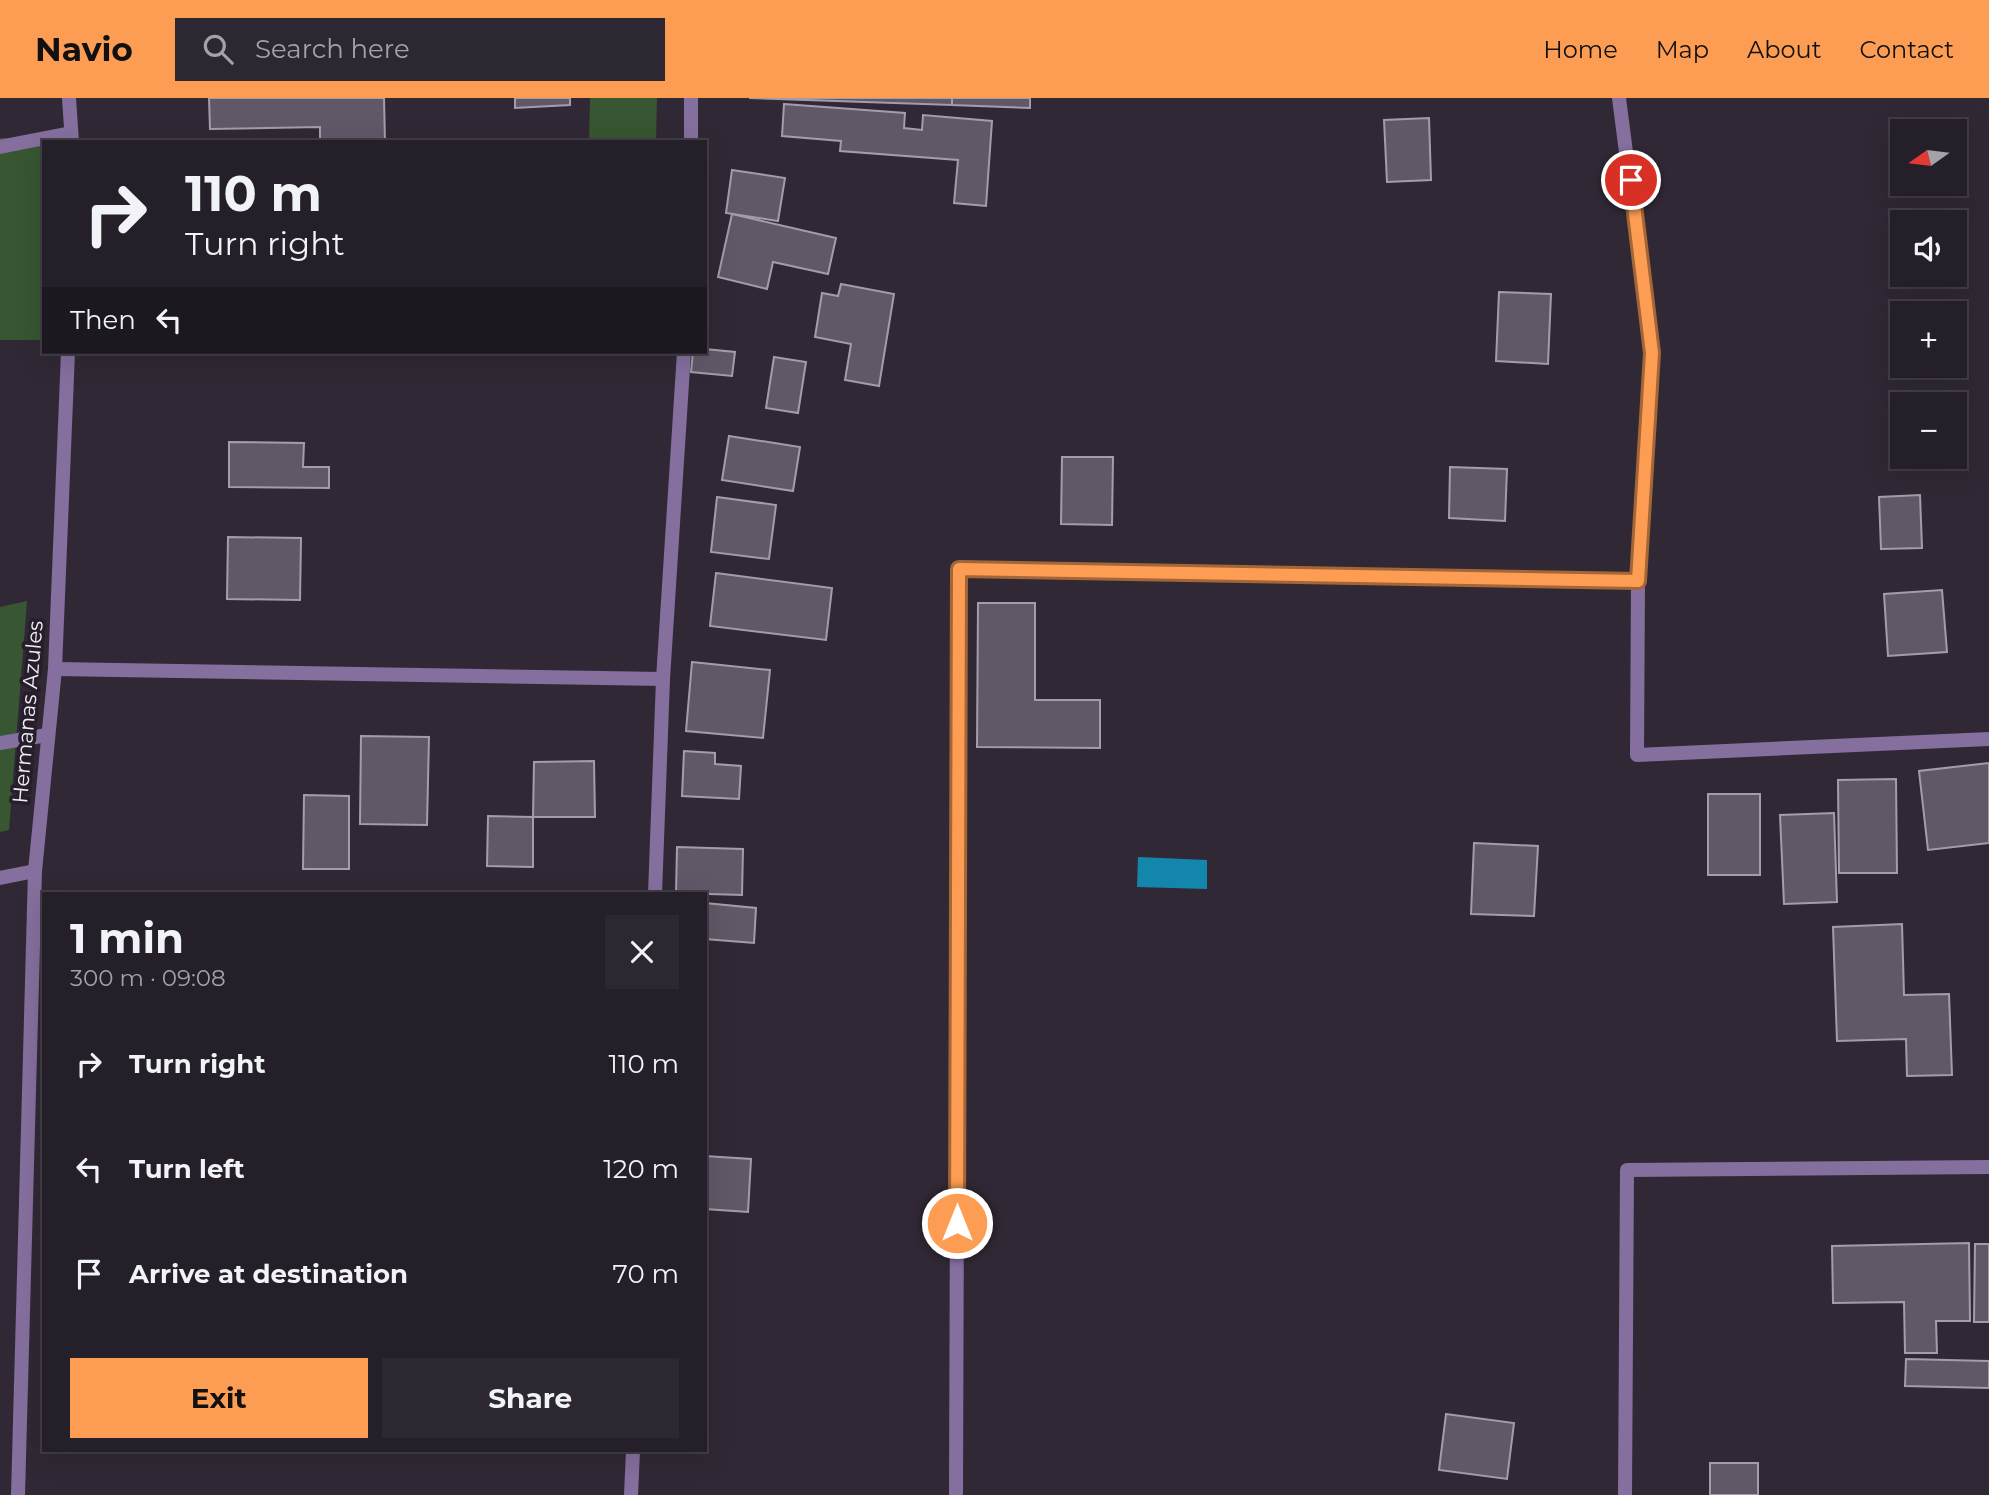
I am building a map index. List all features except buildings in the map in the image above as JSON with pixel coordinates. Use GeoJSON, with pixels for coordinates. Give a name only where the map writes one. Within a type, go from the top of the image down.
{"type":"FeatureCollection","features":[{"type":"Feature","properties":{"kind":"street"},"geometry":{"type":"LineString","coordinates":[[50,140],[71,137],[69,98]]}},
{"type":"Feature","properties":{"kind":"street"},"geometry":{"type":"LineString","coordinates":[[691,98],[691,140]]}},
{"type":"Feature","properties":{"kind":"street"},"geometry":{"type":"LineString","coordinates":[[1619,98],[1652,353],[1638,581],[1637,755],[1989,739]]}},
{"type":"Feature","properties":{"kind":"street"},"geometry":{"type":"LineString","coordinates":[[0,147],[42,141]]}},
{"type":"Feature","properties":{"kind":"street","name":"Hermanas Azules"},"geometry":{"type":"LineString","coordinates":[[18,1495],[35,871],[55,669],[68,354]]}},
{"type":"Feature","properties":{"kind":"street"},"geometry":{"type":"LineString","coordinates":[[655,892],[663,679],[684,354]]}},
{"type":"Feature","properties":{"kind":"street"},"geometry":{"type":"LineString","coordinates":[[956,1495],[959,569],[1638,581]]}},
{"type":"Feature","properties":{"kind":"street"},"geometry":{"type":"LineString","coordinates":[[55,669],[663,679]]}},
{"type":"Feature","properties":{"kind":"street"},"geometry":{"type":"LineString","coordinates":[[0,743],[47,735]]}},
{"type":"Feature","properties":{"kind":"street"},"geometry":{"type":"LineString","coordinates":[[0,878],[35,871]]}},
{"type":"Feature","properties":{"kind":"street"},"geometry":{"type":"LineString","coordinates":[[1625,1495],[1627,1170],[1989,1167]]}},
{"type":"Feature","properties":{"kind":"street"},"geometry":{"type":"LineString","coordinates":[[631,1495],[633,1452]]}},
{"type":"Feature","properties":{"kind":"green space"},"geometry":{"type":"Polygon","coordinates":[[[590,98],[657,98],[656,140],[589,140],[590,98]]]}},
{"type":"Feature","properties":{"kind":"green space"},"geometry":{"type":"Polygon","coordinates":[[[0,138],[49,139],[42,140],[42,340],[0,340],[0,138]]]}},
{"type":"Feature","properties":{"kind":"green space"},"geometry":{"type":"Polygon","coordinates":[[[27,601],[9,830],[0,832],[0,607],[27,601]]]}},
{"type":"Feature","properties":{"kind":"water"},"geometry":{"type":"Polygon","coordinates":[[[1138,857],[1207,860],[1207,889],[1137,887],[1138,857]]]}},
{"type":"Feature","properties":{"kind":"route"},"geometry":{"type":"LineString","coordinates":[[957,1223],[959,569],[1638,581],[1652,353],[1631,180]]}}]}
